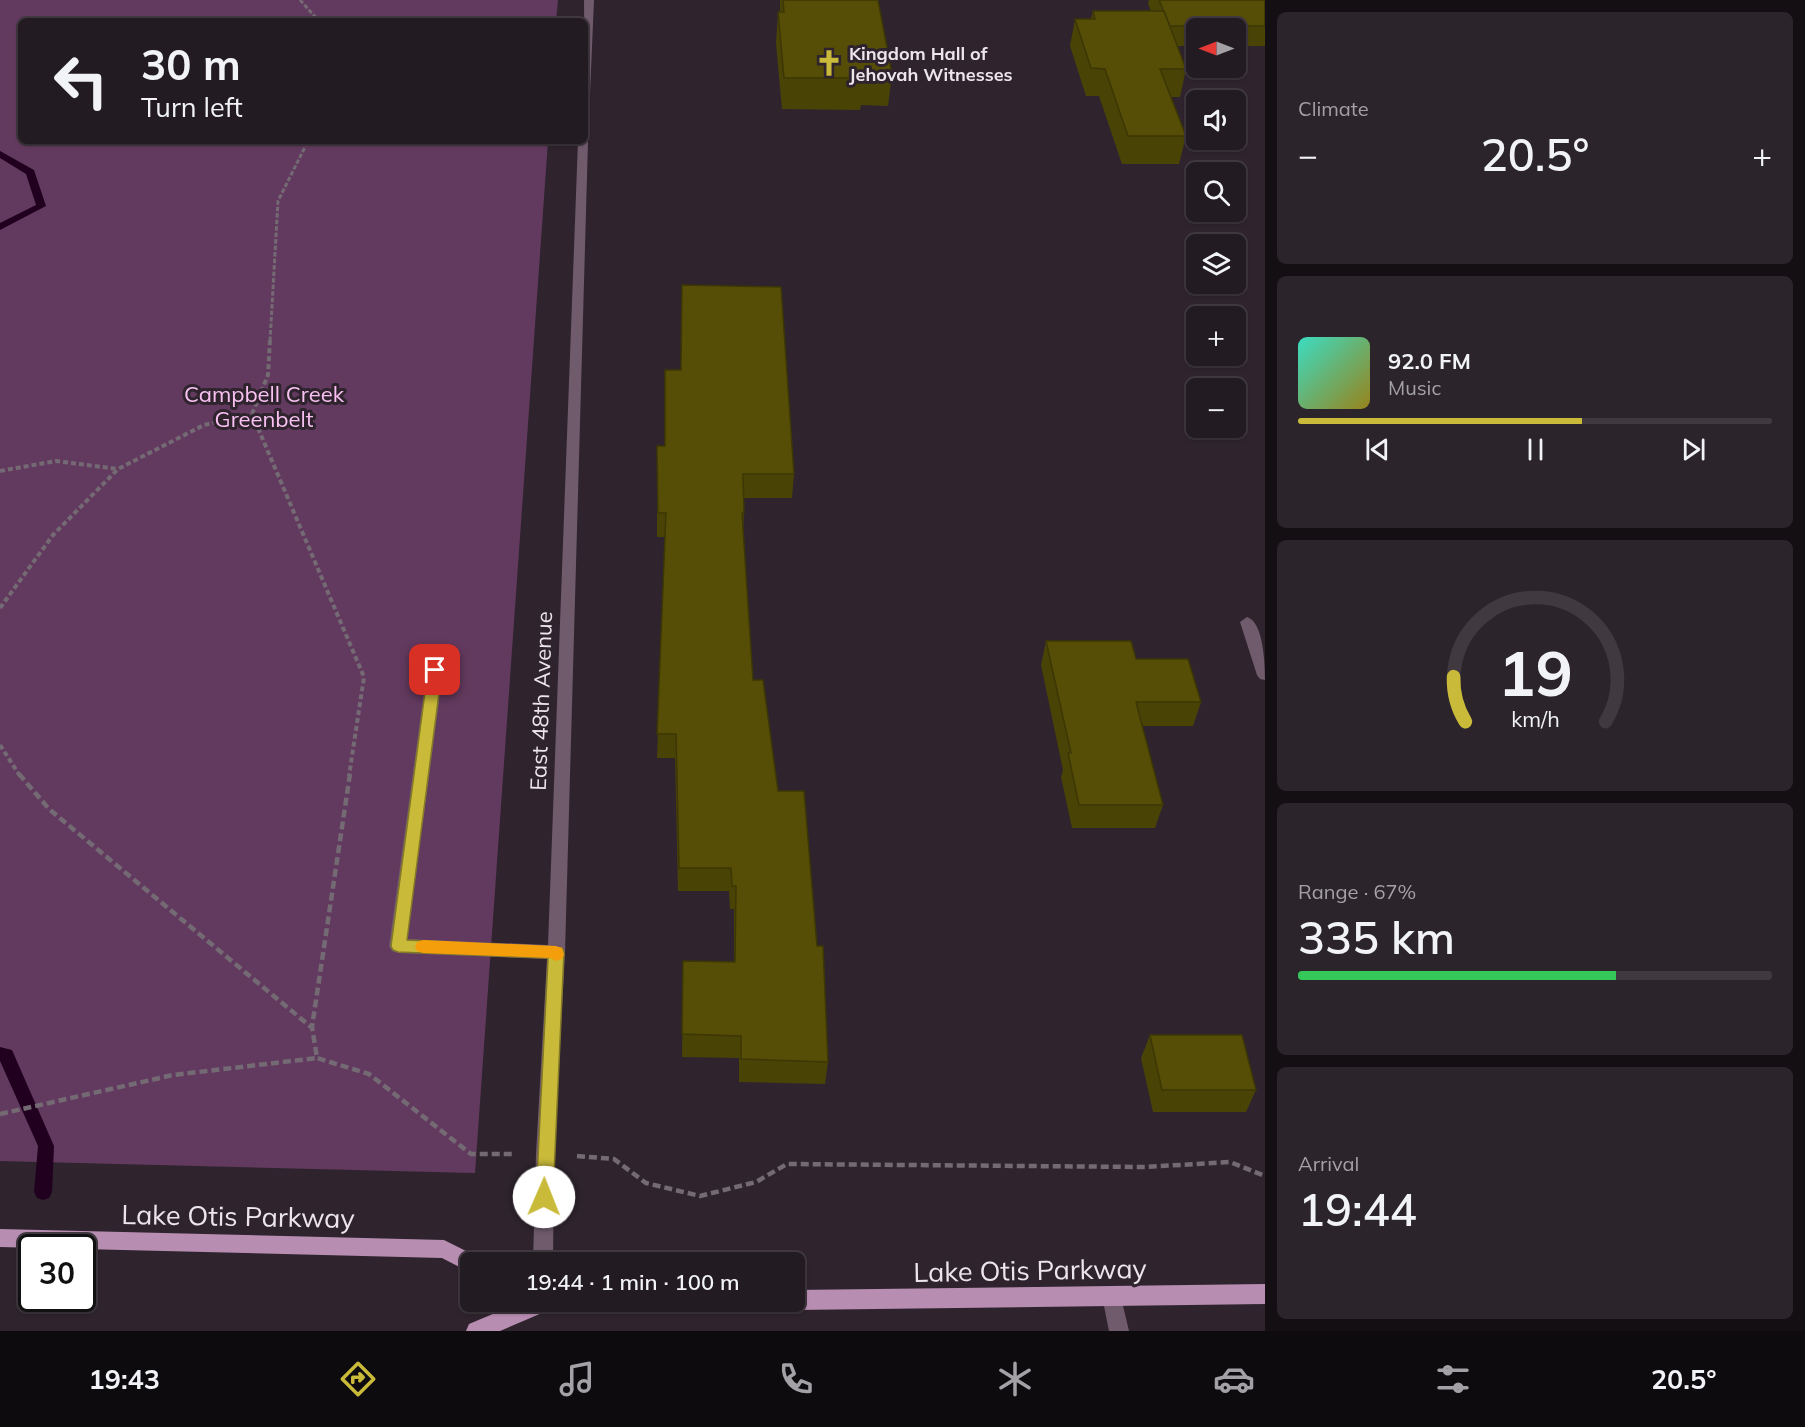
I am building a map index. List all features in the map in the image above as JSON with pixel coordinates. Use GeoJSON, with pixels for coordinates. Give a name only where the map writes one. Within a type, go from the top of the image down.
{"type":"FeatureCollection","features":[{"type":"Feature","properties":{"kind":"main road","name":"Lake Otis Parkway"},"geometry":{"type":"LineString","coordinates":[[0,1238],[444,1249],[460,1258]]}},
{"type":"Feature","properties":{"kind":"main road","name":"Lake Otis Parkway"},"geometry":{"type":"LineString","coordinates":[[805,1300],[1265,1294]]}},
{"type":"Feature","properties":{"kind":"main road"},"geometry":{"type":"LineString","coordinates":[[476,1331],[519,1312]]}},
{"type":"Feature","properties":{"kind":"street"},"geometry":{"type":"LineString","coordinates":[[588,24],[589,0]]}},
{"type":"Feature","properties":{"kind":"street","name":"East 48th Avenue"},"geometry":{"type":"LineString","coordinates":[[543,1252],[545,1154],[556,952],[583,144]]}},
{"type":"Feature","properties":{"kind":"street"},"geometry":{"type":"LineString","coordinates":[[1246,622],[1265,675]]}},
{"type":"Feature","properties":{"kind":"street"},"geometry":{"type":"LineString","coordinates":[[435,670],[398,946],[556,952]]}},
{"type":"Feature","properties":{"kind":"street"},"geometry":{"type":"LineString","coordinates":[[1112,1296],[1119,1331]]}},
{"type":"Feature","properties":{"kind":"path"},"geometry":{"type":"LineString","coordinates":[[300,0],[316,18]]}},
{"type":"Feature","properties":{"kind":"path"},"geometry":{"type":"LineString","coordinates":[[306,144],[278,201],[274,222],[268,375],[252,414],[364,677],[312,1027],[317,1058]]}},
{"type":"Feature","properties":{"kind":"path"},"geometry":{"type":"LineString","coordinates":[[0,608],[53,536],[118,469],[204,425],[252,414]]}},
{"type":"Feature","properties":{"kind":"path"},"geometry":{"type":"LineString","coordinates":[[0,471],[56,461],[118,469]]}},
{"type":"Feature","properties":{"kind":"path"},"geometry":{"type":"LineString","coordinates":[[0,745],[20,776],[49,809],[312,1027]]}},
{"type":"Feature","properties":{"kind":"path"},"geometry":{"type":"LineString","coordinates":[[0,1114],[173,1076],[317,1058],[369,1074],[471,1154]]}},
{"type":"Feature","properties":{"kind":"path"},"geometry":{"type":"LineString","coordinates":[[614,1159],[646,1183],[700,1196],[756,1182],[787,1164],[1145,1167],[1230,1162],[1265,1176]]}},
{"type":"Feature","properties":{"kind":"green space","name":"Campbell Creek Greenbelt"},"geometry":{"type":"Polygon","coordinates":[[[0,0],[558,0],[556,18],[18,18],[18,144],[548,144],[475,1173],[0,1161],[0,0]]]}},
{"type":"Feature","properties":{"kind":"building"},"geometry":{"type":"Polygon","coordinates":[[[783,0],[878,0],[892,74],[863,74],[863,78],[784,78],[778,12],[784,12],[783,0]]]}},
{"type":"Feature","properties":{"kind":"building"},"geometry":{"type":"Polygon","coordinates":[[[1159,0],[1265,0],[1265,26],[1246,26],[1246,18],[1186,18],[1186,26],[1170,26],[1159,0]]]}},
{"type":"Feature","properties":{"kind":"building"},"geometry":{"type":"Polygon","coordinates":[[[1093,11],[1164,11],[1186,69],[1160,69],[1186,136],[1128,136],[1105,69],[1091,68],[1075,19],[1095,19],[1093,11]]]}},
{"type":"Feature","properties":{"kind":"building"},"geometry":{"type":"Polygon","coordinates":[[[682,285],[781,287],[794,474],[743,474],[744,513],[742,513],[753,680],[763,680],[778,791],[804,791],[817,946],[823,946],[828,1062],[741,1059],[741,1036],[682,1034],[683,961],[735,962],[736,886],[732,886],[731,868],[679,868],[676,734],[657,734],[666,513],[658,513],[657,446],[665,446],[665,370],[681,370],[682,285]]]}},
{"type":"Feature","properties":{"kind":"building"},"geometry":{"type":"Polygon","coordinates":[[[1046,641],[1131,641],[1136,659],[1188,659],[1201,702],[1136,702],[1163,805],[1079,805],[1068,753],[1071,753],[1046,641]]]}},
{"type":"Feature","properties":{"kind":"building"},"geometry":{"type":"Polygon","coordinates":[[[1150,1035],[1242,1035],[1256,1090],[1162,1090],[1150,1035]]]}},
{"type":"Feature","properties":{"kind":"waterway"},"geometry":{"type":"LineString","coordinates":[[0,154],[30,172],[41,206],[0,227]]}},
{"type":"Feature","properties":{"kind":"waterway"},"geometry":{"type":"LineString","coordinates":[[0,1054],[6,1055],[46,1146],[43,1192]]}},
{"type":"Feature","properties":{"kind":"slow traffic"},"geometry":{"type":"LineString","coordinates":[[423,947],[556,952],[556,955]]}},
{"type":"Feature","properties":{"kind":"place","name":"Kingdom Hall of Jehovah Witnesses"},"geometry":{"type":"Point","coordinates":[829,63]}},
{"type":"Feature","properties":{"kind":"route"},"geometry":{"type":"LineString","coordinates":[[435,670],[398,946],[556,952],[544,1197]]}}]}
